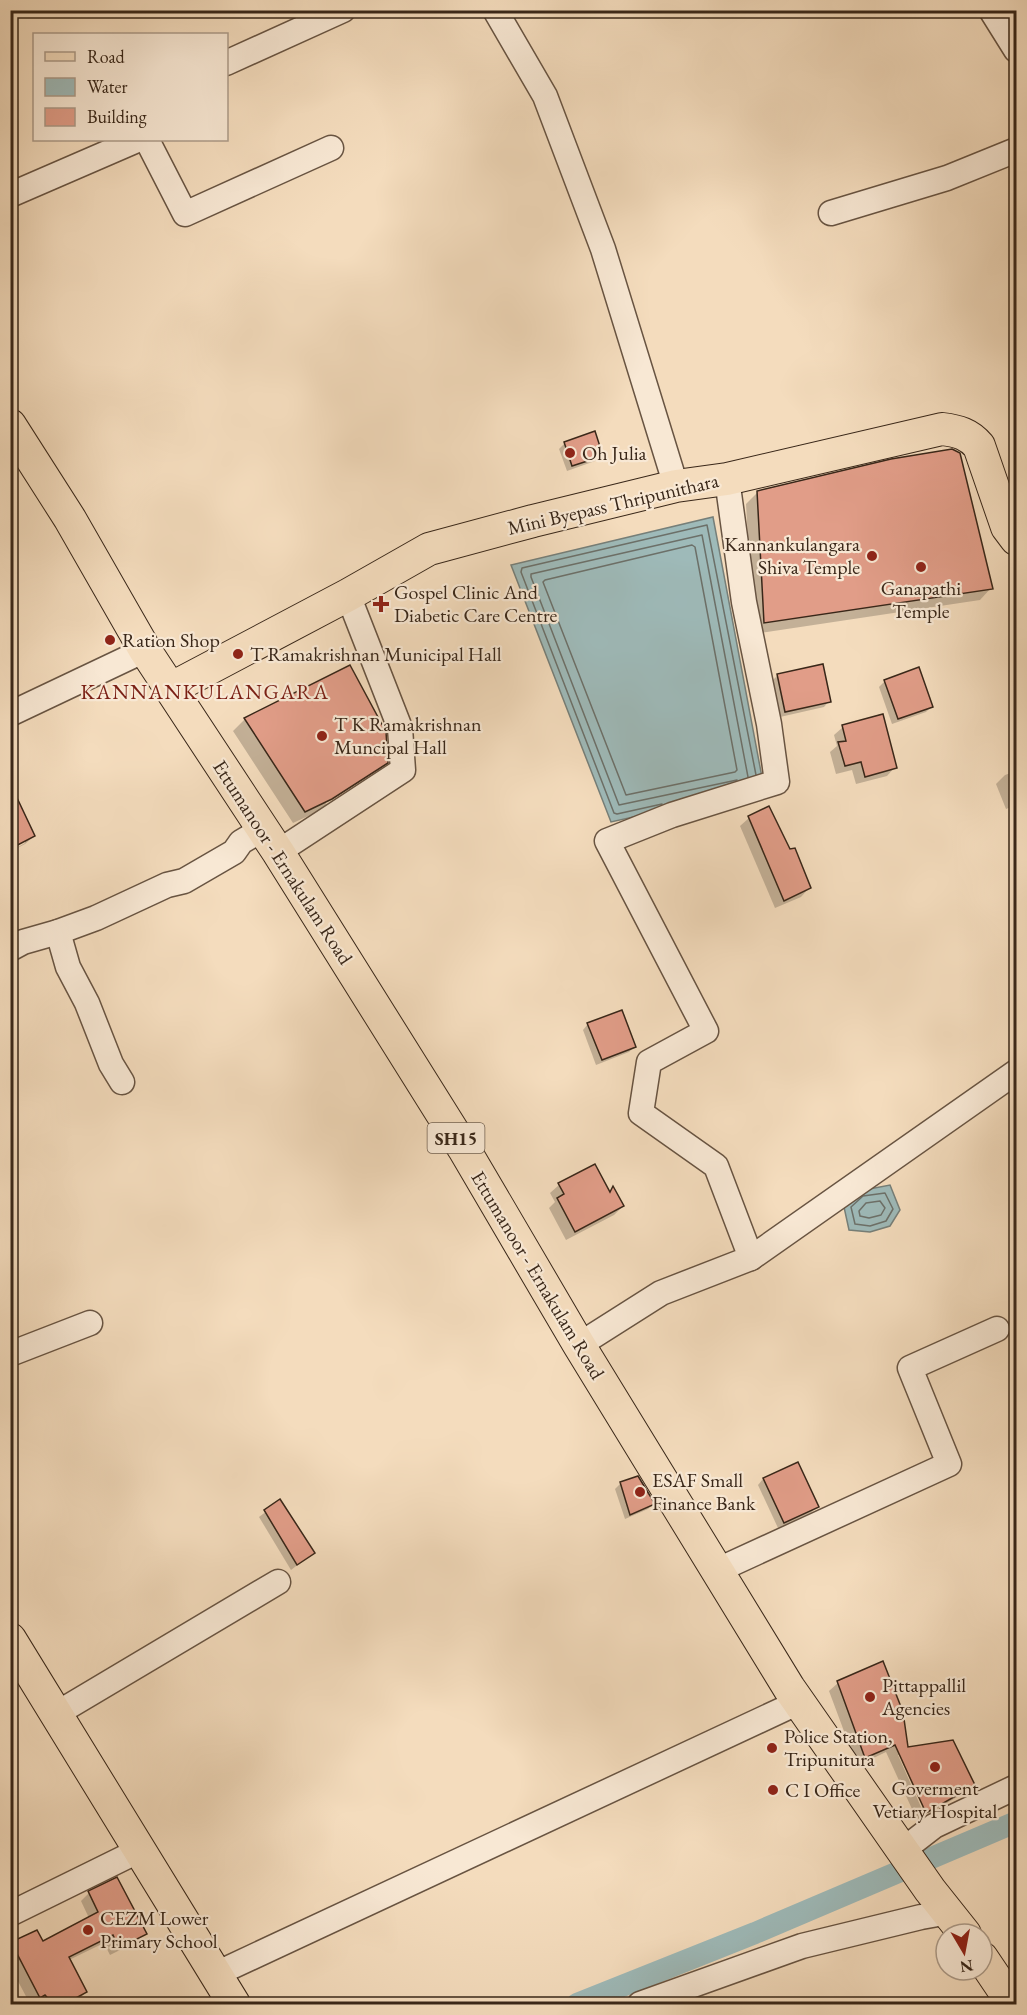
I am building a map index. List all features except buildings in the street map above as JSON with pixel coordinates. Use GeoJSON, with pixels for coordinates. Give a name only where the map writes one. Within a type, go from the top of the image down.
{"type":"FeatureCollection","features":[{"type":"Feature","properties":{"kind":"main road","name":"Ettumanoor - Ernakulam Road"},"geometry":{"type":"LineString","coordinates":[[10,425],[70,519],[145,650],[270,840],[464,1149],[716,1571],[799,1702],[948,1912]]}},
{"type":"Feature","properties":{"kind":"main road","name":"Mini Byepass Thripunithara"},"geometry":{"type":"LineString","coordinates":[[172,688],[348,595],[429,549],[676,486],[727,479],[942,429],[958,431],[972,438],[979,446],[1007,527],[1017,539]]}},
{"type":"Feature","properties":{"kind":"main road"},"geometry":{"type":"LineString","coordinates":[[10,1639],[234,2004]]}},
{"type":"Feature","properties":{"kind":"main road"},"geometry":{"type":"LineString","coordinates":[[998,1968],[1013,2004]]}},
{"type":"Feature","properties":{"kind":"street"},"geometry":{"type":"LineString","coordinates":[[228,62],[343,10]]}},
{"type":"Feature","properties":{"kind":"street"},"geometry":{"type":"LineString","coordinates":[[495,10],[545,96],[603,249],[676,486]]}},
{"type":"Feature","properties":{"kind":"street"},"geometry":{"type":"LineString","coordinates":[[991,10],[1017,50]]}},
{"type":"Feature","properties":{"kind":"street"},"geometry":{"type":"LineString","coordinates":[[10,195],[135,141]]}},
{"type":"Feature","properties":{"kind":"street"},"geometry":{"type":"LineString","coordinates":[[148,141],[185,214],[331,148]]}},
{"type":"Feature","properties":{"kind":"street"},"geometry":{"type":"LineString","coordinates":[[831,213],[947,178],[1017,150]]}},
{"type":"Feature","properties":{"kind":"street"},"geometry":{"type":"LineString","coordinates":[[727,479],[744,602],[769,724],[777,782],[672,815],[607,841],[706,1031],[649,1062],[641,1113],[716,1166],[751,1258]]}},
{"type":"Feature","properties":{"kind":"street"},"geometry":{"type":"LineString","coordinates":[[10,949],[23,942],[58,933],[138,900],[166,885],[184,881],[234,852],[241,842],[270,840],[403,770],[400,728],[348,595]]}},
{"type":"Feature","properties":{"kind":"street"},"geometry":{"type":"LineString","coordinates":[[10,714],[145,650]]}},
{"type":"Feature","properties":{"kind":"street"},"geometry":{"type":"LineString","coordinates":[[58,933],[68,967],[87,1003],[111,1064],[122,1082]]}},
{"type":"Feature","properties":{"kind":"street"},"geometry":{"type":"LineString","coordinates":[[579,1345],[662,1293],[751,1258],[1017,1072]]}},
{"type":"Feature","properties":{"kind":"street"},"geometry":{"type":"LineString","coordinates":[[10,1354],[90,1323]]}},
{"type":"Feature","properties":{"kind":"street"},"geometry":{"type":"LineString","coordinates":[[716,1571],[949,1464],[910,1368],[997,1329]]}},
{"type":"Feature","properties":{"kind":"street"},"geometry":{"type":"LineString","coordinates":[[56,1714],[278,1582]]}},
{"type":"Feature","properties":{"kind":"street"},"geometry":{"type":"LineString","coordinates":[[216,1974],[799,1702]]}},
{"type":"Feature","properties":{"kind":"street"},"geometry":{"type":"LineString","coordinates":[[903,1850],[934,1826],[1017,1787]]}},
{"type":"Feature","properties":{"kind":"street"},"geometry":{"type":"LineString","coordinates":[[10,1914],[140,1850]]}},
{"type":"Feature","properties":{"kind":"street"},"geometry":{"type":"LineString","coordinates":[[640,2004],[802,1946],[948,1912]]}},
{"type":"Feature","properties":{"kind":"water"},"geometry":{"type":"Polygon","coordinates":[[[713,517],[764,788],[611,822],[511,565],[713,517]]]}},
{"type":"Feature","properties":{"kind":"water"},"geometry":{"type":"Polygon","coordinates":[[[890,1185],[900,1210],[890,1226],[870,1232],[849,1230],[844,1207],[859,1191],[890,1185]]]}},
{"type":"Feature","properties":{"kind":"waterway"},"geometry":{"type":"LineString","coordinates":[[577,2004],[755,1933],[1016,1822]]}},
{"type":"Feature","properties":{"kind":"place","name":"Oh Julia"},"geometry":{"type":"Point","coordinates":[570,453]}},
{"type":"Feature","properties":{"kind":"place","name":"Kannankulangara Shiva Temple"},"geometry":{"type":"Point","coordinates":[872,556]}},
{"type":"Feature","properties":{"kind":"place","name":"Ganapathi Temple"},"geometry":{"type":"Point","coordinates":[921,567]}},
{"type":"Feature","properties":{"kind":"place","name":"Gospel Clinic And Diabetic Care Centre"},"geometry":{"type":"Point","coordinates":[381,604]}},
{"type":"Feature","properties":{"kind":"place","name":"Ration Shop"},"geometry":{"type":"Point","coordinates":[110,640]}},
{"type":"Feature","properties":{"kind":"place","name":"T Ramakrishnan Municipal Hall"},"geometry":{"type":"Point","coordinates":[238,654]}},
{"type":"Feature","properties":{"kind":"place","name":"T K Ramakrishnan Muncipal Hall"},"geometry":{"type":"Point","coordinates":[322,736]}},
{"type":"Feature","properties":{"kind":"place","name":"ESAF Small Finance Bank"},"geometry":{"type":"Point","coordinates":[640,1492]}},
{"type":"Feature","properties":{"kind":"place","name":"Pittappallil Agencies"},"geometry":{"type":"Point","coordinates":[870,1697]}},
{"type":"Feature","properties":{"kind":"place","name":"Police Station, Tripunitura"},"geometry":{"type":"Point","coordinates":[772,1748]}},
{"type":"Feature","properties":{"kind":"place","name":"Goverment Vetiary Hospital"},"geometry":{"type":"Point","coordinates":[935,1767]}},
{"type":"Feature","properties":{"kind":"place","name":"C I Office"},"geometry":{"type":"Point","coordinates":[773,1790]}},
{"type":"Feature","properties":{"kind":"place","name":"CEZM Lower Primary School"},"geometry":{"type":"Point","coordinates":[88,1930]}},
{"type":"Feature","properties":{"kind":"district","name":"KANNANKULANGARA"},"geometry":{"type":"Point","coordinates":[205,691]}}]}
